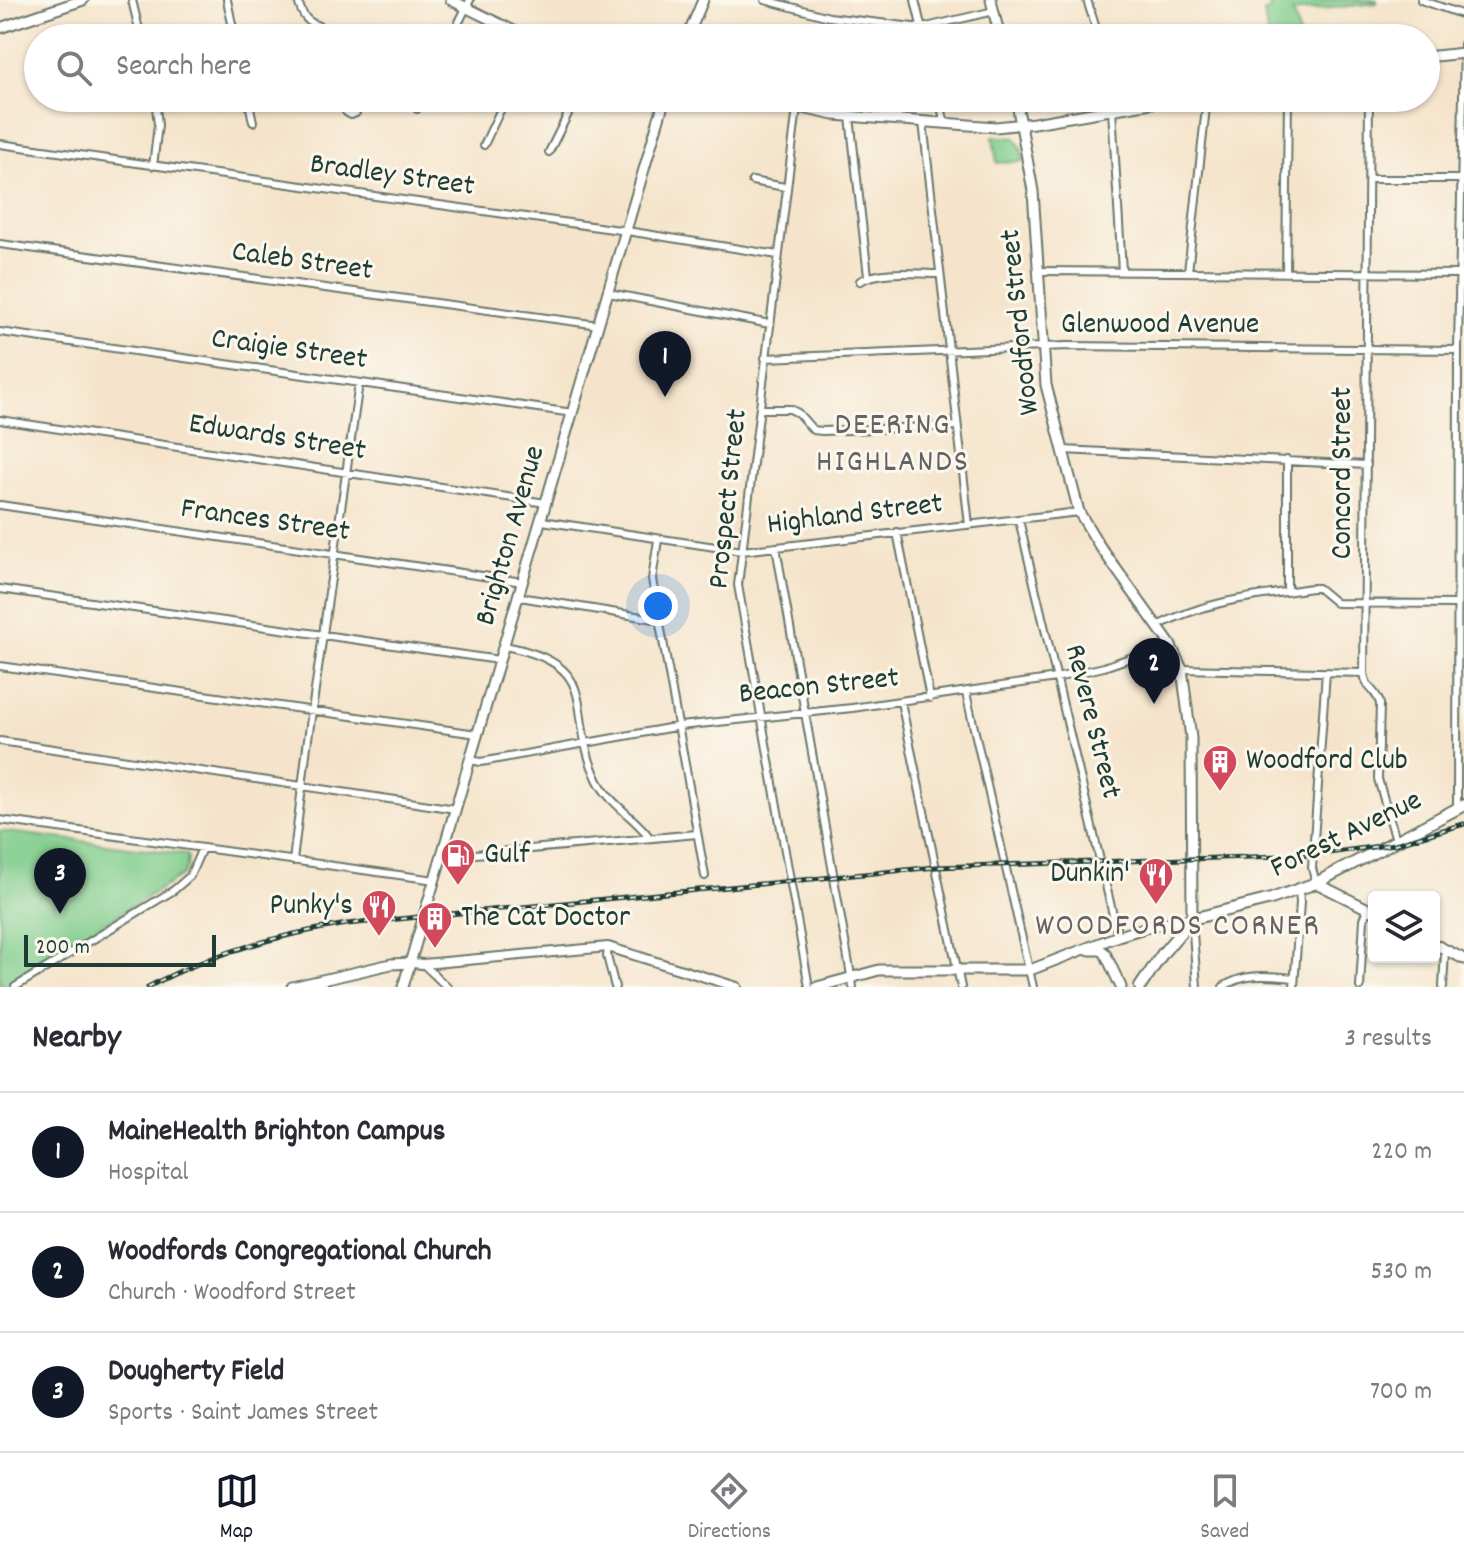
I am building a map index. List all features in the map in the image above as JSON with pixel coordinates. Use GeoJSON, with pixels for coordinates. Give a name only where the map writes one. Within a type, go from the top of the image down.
{"type":"FeatureCollection","features":[{"type":"Feature","properties":{"kind":"highway","name":"Forest Avenue"},"geometry":{"type":"LineString","coordinates":[[1192,919],[1316,883],[1460,807]]}},
{"type":"Feature","properties":{"kind":"highway"},"geometry":{"type":"LineString","coordinates":[[1140,987],[1169,945],[1192,919]]}},
{"type":"Feature","properties":{"kind":"main road"},"geometry":{"type":"LineString","coordinates":[[0,28],[65,3],[83,0]]}},
{"type":"Feature","properties":{"kind":"main road"},"geometry":{"type":"LineString","coordinates":[[451,0],[468,4],[503,24]]}},
{"type":"Feature","properties":{"kind":"main road"},"geometry":{"type":"LineString","coordinates":[[693,24],[703,0]]}},
{"type":"Feature","properties":{"kind":"main road"},"geometry":{"type":"LineString","coordinates":[[991,0],[997,24]]}},
{"type":"Feature","properties":{"kind":"main road"},"geometry":{"type":"LineString","coordinates":[[1440,54],[1464,50]]}},
{"type":"Feature","properties":{"kind":"main road","name":"Brighton Avenue"},"geometry":{"type":"LineString","coordinates":[[403,987],[661,112]]}},
{"type":"Feature","properties":{"kind":"main road"},"geometry":{"type":"LineString","coordinates":[[821,112],[850,117],[996,127],[1087,112]]}},
{"type":"Feature","properties":{"kind":"main road","name":"Woodford Street"},"geometry":{"type":"LineString","coordinates":[[1019,112],[1033,191],[1046,385],[1079,512],[1170,644],[1182,669],[1191,746],[1192,919]]}},
{"type":"Feature","properties":{"kind":"main road"},"geometry":{"type":"LineString","coordinates":[[1316,883],[1368,909]]}},
{"type":"Feature","properties":{"kind":"main road"},"geometry":{"type":"LineString","coordinates":[[817,987],[852,982],[896,969],[1030,970],[1114,937],[1155,925],[1192,919]]}},
{"type":"Feature","properties":{"kind":"main road"},"geometry":{"type":"LineString","coordinates":[[1440,947],[1464,959]]}},
{"type":"Feature","properties":{"kind":"main road"},"geometry":{"type":"LineString","coordinates":[[1082,950],[1095,949],[1105,953],[1121,987]]}},
{"type":"Feature","properties":{"kind":"main road"},"geometry":{"type":"LineString","coordinates":[[292,987],[391,964],[411,963]]}},
{"type":"Feature","properties":{"kind":"street"},"geometry":{"type":"LineString","coordinates":[[132,0],[138,24]]}},
{"type":"Feature","properties":{"kind":"street"},"geometry":{"type":"LineString","coordinates":[[227,0],[232,24]]}},
{"type":"Feature","properties":{"kind":"street"},"geometry":{"type":"LineString","coordinates":[[298,0],[303,16],[310,24]]}},
{"type":"Feature","properties":{"kind":"street"},"geometry":{"type":"LineString","coordinates":[[765,0],[851,20],[886,24]]}},
{"type":"Feature","properties":{"kind":"street"},"geometry":{"type":"LineString","coordinates":[[915,0],[921,24]]}},
{"type":"Feature","properties":{"kind":"street"},"geometry":{"type":"LineString","coordinates":[[1087,0],[1095,24]]}},
{"type":"Feature","properties":{"kind":"street"},"geometry":{"type":"LineString","coordinates":[[1421,0],[1464,15]]}},
{"type":"Feature","properties":{"kind":"street"},"geometry":{"type":"LineString","coordinates":[[458,24],[468,4]]}},
{"type":"Feature","properties":{"kind":"street"},"geometry":{"type":"LineString","coordinates":[[939,24],[994,11]]}},
{"type":"Feature","properties":{"kind":"street"},"geometry":{"type":"LineString","coordinates":[[1460,807],[1456,604],[1460,590],[1458,350],[1461,326],[1460,179],[1464,50]]}},
{"type":"Feature","properties":{"kind":"street"},"geometry":{"type":"LineString","coordinates":[[153,166],[157,112]]}},
{"type":"Feature","properties":{"kind":"street"},"geometry":{"type":"LineString","coordinates":[[251,112],[253,122]]}},
{"type":"Feature","properties":{"kind":"street"},"geometry":{"type":"LineString","coordinates":[[484,145],[499,112]]}},
{"type":"Feature","properties":{"kind":"street"},"geometry":{"type":"LineString","coordinates":[[549,152],[569,112]]}},
{"type":"Feature","properties":{"kind":"street","name":"Prospect Street"},"geometry":{"type":"LineString","coordinates":[[796,112],[738,592],[809,987]]}},
{"type":"Feature","properties":{"kind":"street"},"geometry":{"type":"LineString","coordinates":[[942,112],[945,124]]}},
{"type":"Feature","properties":{"kind":"street"},"geometry":{"type":"LineString","coordinates":[[1117,112],[1122,271]]}},
{"type":"Feature","properties":{"kind":"street"},"geometry":{"type":"LineString","coordinates":[[1188,272],[1205,112]]}},
{"type":"Feature","properties":{"kind":"street"},"geometry":{"type":"LineString","coordinates":[[1286,273],[1288,112]]}},
{"type":"Feature","properties":{"kind":"street","name":"Concord Street"},"geometry":{"type":"LineString","coordinates":[[1369,112],[1364,673],[1366,686],[1379,698],[1378,779],[1396,840]]}},
{"type":"Feature","properties":{"kind":"street"},"geometry":{"type":"LineString","coordinates":[[850,117],[868,276]]}},
{"type":"Feature","properties":{"kind":"street"},"geometry":{"type":"LineString","coordinates":[[923,122],[969,525]]}},
{"type":"Feature","properties":{"kind":"street","name":"Bradley Street"},"geometry":{"type":"LineString","coordinates":[[0,144],[627,231],[778,255]]}},
{"type":"Feature","properties":{"kind":"street"},"geometry":{"type":"LineString","coordinates":[[1369,179],[1460,179]]}},
{"type":"Feature","properties":{"kind":"street"},"geometry":{"type":"LineString","coordinates":[[752,181],[785,187]]}},
{"type":"Feature","properties":{"kind":"street","name":"Caleb Street"},"geometry":{"type":"LineString","coordinates":[[0,244],[599,325]]}},
{"type":"Feature","properties":{"kind":"street"},"geometry":{"type":"LineString","coordinates":[[1038,271],[1459,274]]}},
{"type":"Feature","properties":{"kind":"street"},"geometry":{"type":"LineString","coordinates":[[860,281],[868,276],[940,274]]}},
{"type":"Feature","properties":{"kind":"street"},"geometry":{"type":"LineString","coordinates":[[609,293],[770,324]]}},
{"type":"Feature","properties":{"kind":"street","name":"Craigie Street"},"geometry":{"type":"LineString","coordinates":[[0,332],[573,413]]}},
{"type":"Feature","properties":{"kind":"street","name":"Glenwood Avenue"},"geometry":{"type":"LineString","coordinates":[[765,358],[1043,347],[1458,350]]}},
{"type":"Feature","properties":{"kind":"street"},"geometry":{"type":"LineString","coordinates":[[293,861],[359,383]]}},
{"type":"Feature","properties":{"kind":"street"},"geometry":{"type":"LineString","coordinates":[[761,409],[790,409],[798,413],[813,430],[822,431],[957,426]]}},
{"type":"Feature","properties":{"kind":"street","name":"Edwards Street"},"geometry":{"type":"LineString","coordinates":[[0,420],[547,503]]}},
{"type":"Feature","properties":{"kind":"street"},"geometry":{"type":"LineString","coordinates":[[1063,450],[1367,465]]}},
{"type":"Feature","properties":{"kind":"street"},"geometry":{"type":"LineString","coordinates":[[1287,460],[1287,592]]}},
{"type":"Feature","properties":{"kind":"street","name":"Frances Street"},"geometry":{"type":"LineString","coordinates":[[0,505],[524,582]]}},
{"type":"Feature","properties":{"kind":"street","name":"Highland Street"},"geometry":{"type":"LineString","coordinates":[[542,521],[742,551],[1079,512]]}},
{"type":"Feature","properties":{"kind":"street","name":"Revere Street"},"geometry":{"type":"LineString","coordinates":[[1019,520],[1114,937]]}},
{"type":"Feature","properties":{"kind":"street"},"geometry":{"type":"LineString","coordinates":[[897,532],[930,698]]}},
{"type":"Feature","properties":{"kind":"street"},"geometry":{"type":"LineString","coordinates":[[658,540],[652,579],[705,876]]}},
{"type":"Feature","properties":{"kind":"street"},"geometry":{"type":"LineString","coordinates":[[776,547],[852,982]]}},
{"type":"Feature","properties":{"kind":"street"},"geometry":{"type":"LineString","coordinates":[[1157,626],[1210,603],[1318,588],[1336,603],[1456,604]]}},
{"type":"Feature","properties":{"kind":"street"},"geometry":{"type":"LineString","coordinates":[[0,589],[501,661]]}},
{"type":"Feature","properties":{"kind":"street"},"geometry":{"type":"LineString","coordinates":[[520,597],[660,620]]}},
{"type":"Feature","properties":{"kind":"street","name":"Beacon Street"},"geometry":{"type":"LineString","coordinates":[[470,760],[481,762],[680,726],[966,693],[1104,667],[1170,644]]}},
{"type":"Feature","properties":{"kind":"street"},"geometry":{"type":"LineString","coordinates":[[505,646],[549,658],[568,674],[577,695],[593,767],[602,788],[650,838]]}},
{"type":"Feature","properties":{"kind":"street"},"geometry":{"type":"LineString","coordinates":[[0,666],[477,734]]}},
{"type":"Feature","properties":{"kind":"street"},"geometry":{"type":"LineString","coordinates":[[1182,669],[1364,673]]}},
{"type":"Feature","properties":{"kind":"street"},"geometry":{"type":"LineString","coordinates":[[1316,883],[1312,868],[1326,672]]}},
{"type":"Feature","properties":{"kind":"street"},"geometry":{"type":"LineString","coordinates":[[966,693],[1033,987]]}},
{"type":"Feature","properties":{"kind":"street"},"geometry":{"type":"LineString","coordinates":[[901,702],[961,987]]}},
{"type":"Feature","properties":{"kind":"street"},"geometry":{"type":"LineString","coordinates":[[0,741],[456,809]]}},
{"type":"Feature","properties":{"kind":"street"},"geometry":{"type":"LineString","coordinates":[[0,820],[435,880]]}},
{"type":"Feature","properties":{"kind":"street"},"geometry":{"type":"LineString","coordinates":[[442,857],[697,834]]}},
{"type":"Feature","properties":{"kind":"street"},"geometry":{"type":"LineString","coordinates":[[15,987],[174,890],[190,876],[202,848]]}},
{"type":"Feature","properties":{"kind":"street"},"geometry":{"type":"LineString","coordinates":[[1294,987],[1299,890]]}},
{"type":"Feature","properties":{"kind":"street"},"geometry":{"type":"LineString","coordinates":[[1360,987],[1364,919],[1368,914]]}},
{"type":"Feature","properties":{"kind":"street","name":"Woodford Street"},"geometry":{"type":"LineString","coordinates":[[1192,919],[1197,987]]}},
{"type":"Feature","properties":{"kind":"street"},"geometry":{"type":"LineString","coordinates":[[1105,953],[1114,937]]}},
{"type":"Feature","properties":{"kind":"street"},"geometry":{"type":"LineString","coordinates":[[411,963],[608,947],[737,987]]}},
{"type":"Feature","properties":{"kind":"street"},"geometry":{"type":"LineString","coordinates":[[608,947],[607,956],[615,987]]}},
{"type":"Feature","properties":{"kind":"street"},"geometry":{"type":"LineString","coordinates":[[1443,987],[1445,950]]}},
{"type":"Feature","properties":{"kind":"street"},"geometry":{"type":"LineString","coordinates":[[423,964],[447,987]]}},
{"type":"Feature","properties":{"kind":"street"},"geometry":{"type":"LineString","coordinates":[[1262,976],[1262,987]]}},
{"type":"Feature","properties":{"kind":"street"},"geometry":{"type":"LineString","coordinates":[[334,978],[342,987]]}},
{"type":"Feature","properties":{"kind":"street"},"geometry":{"type":"LineString","coordinates":[[1223,987],[1238,978],[1294,978]]}},
{"type":"Feature","properties":{"kind":"green space"},"geometry":{"type":"Polygon","coordinates":[[[1269,0],[1377,0],[1377,3],[1292,12],[1297,24],[1266,24],[1264,12],[1270,11],[1269,0]]]}},
{"type":"Feature","properties":{"kind":"green space"},"geometry":{"type":"Polygon","coordinates":[[[993,136],[1015,138],[1024,161],[997,163],[993,136]]]}},
{"type":"Feature","properties":{"kind":"green space"},"geometry":{"type":"Polygon","coordinates":[[[0,831],[186,854],[187,868],[183,875],[0,987],[0,831]]]}},
{"type":"Feature","properties":{"kind":"railway"},"geometry":{"type":"LineString","coordinates":[[148,987],[196,964],[245,947],[347,924],[936,867],[1313,855],[1395,844],[1464,824]]}},
{"type":"Feature","properties":{"kind":"place","name":"MaineHealth Brighton Campus"},"geometry":{"type":"Point","coordinates":[665,397]}},
{"type":"Feature","properties":{"kind":"place","name":"Woodfords Congregational Church"},"geometry":{"type":"Point","coordinates":[1154,704]}},
{"type":"Feature","properties":{"kind":"place","name":"Woodford Club"},"geometry":{"type":"Point","coordinates":[1220,793]}},
{"type":"Feature","properties":{"kind":"place","name":"Gulf"},"geometry":{"type":"Point","coordinates":[458,887]}},
{"type":"Feature","properties":{"kind":"place","name":"Dunkin'"},"geometry":{"type":"Point","coordinates":[1156,906]}},
{"type":"Feature","properties":{"kind":"place","name":"Dougherty Field"},"geometry":{"type":"Point","coordinates":[60,914]}},
{"type":"Feature","properties":{"kind":"place","name":"Punky's"},"geometry":{"type":"Point","coordinates":[379,938]}},
{"type":"Feature","properties":{"kind":"place","name":"The Cat Doctor"},"geometry":{"type":"Point","coordinates":[435,950]}},
{"type":"Feature","properties":{"kind":"district","name":"DEERING HIGHLANDS"},"geometry":{"type":"Point","coordinates":[893,446]}},
{"type":"Feature","properties":{"kind":"district","name":"WOODFORDS CORNER"},"geometry":{"type":"Point","coordinates":[1178,928]}}]}
